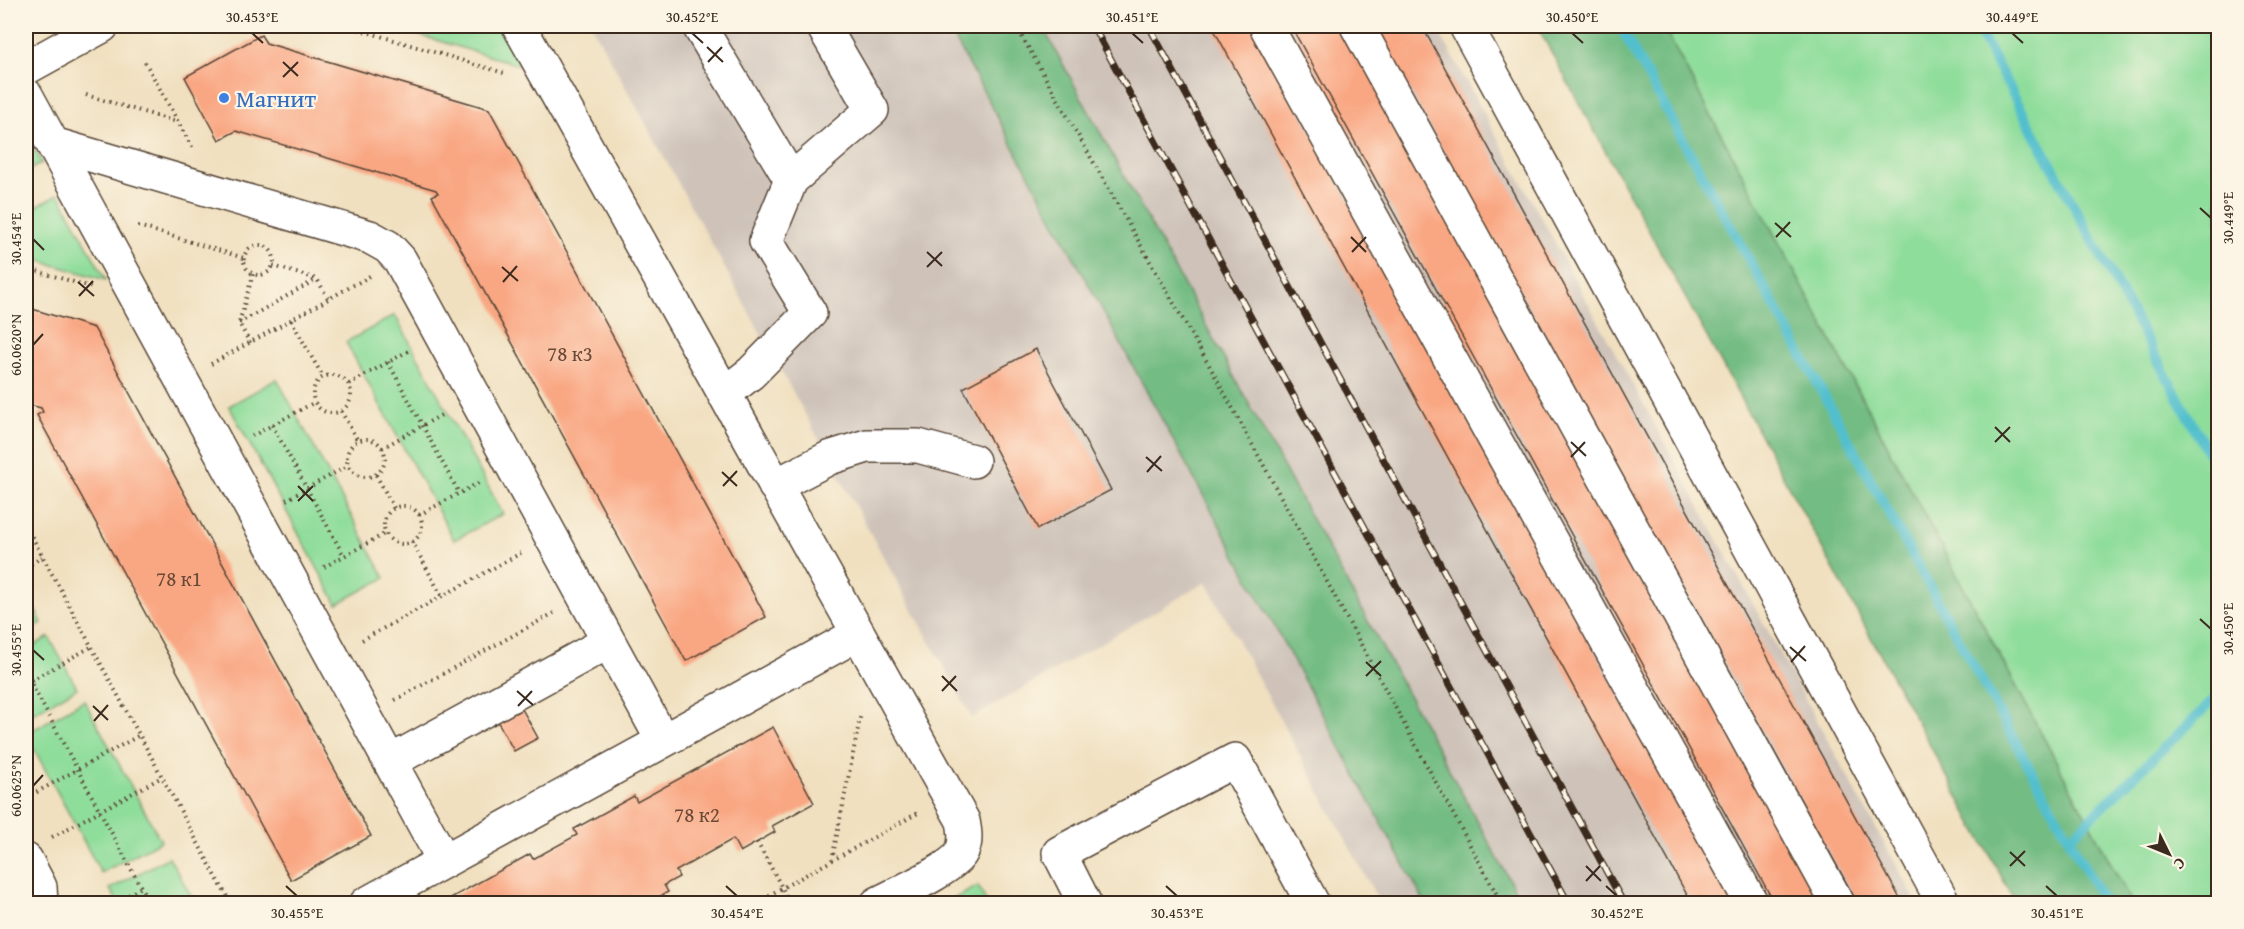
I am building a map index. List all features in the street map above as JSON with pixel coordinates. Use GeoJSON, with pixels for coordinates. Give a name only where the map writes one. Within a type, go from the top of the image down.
{"type":"FeatureCollection","features":[{"type":"Feature","properties":{"kind":"street"},"geometry":{"type":"LineString","coordinates":[[26,68],[102,26]]}},
{"type":"Feature","properties":{"kind":"street"},"geometry":{"type":"LineString","coordinates":[[519,26],[963,821],[966,837],[962,853],[950,864],[877,903]]}},
{"type":"Feature","properties":{"kind":"street"},"geometry":{"type":"LineString","coordinates":[[699,26],[792,180]]}},
{"type":"Feature","properties":{"kind":"street"},"geometry":{"type":"LineString","coordinates":[[724,394],[751,373],[810,313],[766,241],[792,180],[872,110],[823,26]]}},
{"type":"Feature","properties":{"kind":"street"},"geometry":{"type":"LineString","coordinates":[[1266,26],[1752,903]]}},
{"type":"Feature","properties":{"kind":"street"},"geometry":{"type":"LineString","coordinates":[[1357,26],[1838,903]]}},
{"type":"Feature","properties":{"kind":"street"},"geometry":{"type":"LineString","coordinates":[[1466,26],[1944,903]]}},
{"type":"Feature","properties":{"kind":"street"},"geometry":{"type":"LineString","coordinates":[[26,94],[444,861]]}},
{"type":"Feature","properties":{"kind":"street"},"geometry":{"type":"LineString","coordinates":[[52,144],[370,237],[388,247],[400,260],[663,741]]}},
{"type":"Feature","properties":{"kind":"street"},"geometry":{"type":"LineString","coordinates":[[776,486],[829,458],[867,446],[918,446],[973,460]]}},
{"type":"Feature","properties":{"kind":"street"},"geometry":{"type":"LineString","coordinates":[[390,762],[608,642]]}},
{"type":"Feature","properties":{"kind":"street"},"geometry":{"type":"LineString","coordinates":[[366,903],[663,741],[865,647]]}},
{"type":"Feature","properties":{"kind":"street"},"geometry":{"type":"LineString","coordinates":[[1085,903],[1059,853],[1235,760],[1313,903]]}},
{"type":"Feature","properties":{"kind":"street"},"geometry":{"type":"LineString","coordinates":[[35,851],[41,903]]}},
{"type":"Feature","properties":{"kind":"path"},"geometry":{"type":"LineString","coordinates":[[347,26],[554,88]]}},
{"type":"Feature","properties":{"kind":"path"},"geometry":{"type":"LineString","coordinates":[[1016,26],[1214,374],[1503,903]]}},
{"type":"Feature","properties":{"kind":"path"},"geometry":{"type":"LineString","coordinates":[[145,62],[216,192]]}},
{"type":"Feature","properties":{"kind":"path"},"geometry":{"type":"LineString","coordinates":[[86,95],[178,122]]}},
{"type":"Feature","properties":{"kind":"path"},"geometry":{"type":"LineString","coordinates":[[90,212],[244,258]]}},
{"type":"Feature","properties":{"kind":"path"},"geometry":{"type":"LineString","coordinates":[[262,244],[270,249],[274,257],[273,266],[261,275],[253,274],[248,270],[244,258],[247,250],[254,245],[262,244]]}},
{"type":"Feature","properties":{"kind":"path"},"geometry":{"type":"LineString","coordinates":[[182,380],[400,260]]}},
{"type":"Feature","properties":{"kind":"path"},"geometry":{"type":"LineString","coordinates":[[273,266],[317,279],[329,300]]}},
{"type":"Feature","properties":{"kind":"path"},"geometry":{"type":"LineString","coordinates":[[26,268],[138,300]]}},
{"type":"Feature","properties":{"kind":"path"},"geometry":{"type":"LineString","coordinates":[[250,343],[239,323],[253,274]]}},
{"type":"Feature","properties":{"kind":"path"},"geometry":{"type":"LineString","coordinates":[[239,323],[317,279]]}},
{"type":"Feature","properties":{"kind":"path"},"geometry":{"type":"LineString","coordinates":[[291,320],[323,377]]}},
{"type":"Feature","properties":{"kind":"path"},"geometry":{"type":"LineString","coordinates":[[348,384],[440,334]]}},
{"type":"Feature","properties":{"kind":"path"},"geometry":{"type":"LineString","coordinates":[[388,362],[459,493]]}},
{"type":"Feature","properties":{"kind":"path"},"geometry":{"type":"LineString","coordinates":[[332,375],[348,384],[351,394],[348,404],[341,411],[331,413],[321,410],[315,402],[313,393],[316,384],[323,377],[332,375]]}},
{"type":"Feature","properties":{"kind":"path"},"geometry":{"type":"LineString","coordinates":[[382,447],[475,397]]}},
{"type":"Feature","properties":{"kind":"path"},"geometry":{"type":"LineString","coordinates":[[221,453],[315,402]]}},
{"type":"Feature","properties":{"kind":"path"},"geometry":{"type":"LineString","coordinates":[[341,411],[358,441]]}},
{"type":"Feature","properties":{"kind":"path"},"geometry":{"type":"LineString","coordinates":[[272,425],[344,556]]}},
{"type":"Feature","properties":{"kind":"path"},"geometry":{"type":"LineString","coordinates":[[366,439],[375,441],[382,447],[385,457],[383,467],[376,474],[365,477],[355,474],[349,465],[347,456],[350,447],[366,439]]}},
{"type":"Feature","properties":{"kind":"path"},"geometry":{"type":"LineString","coordinates":[[419,515],[512,464]]}},
{"type":"Feature","properties":{"kind":"path"},"geometry":{"type":"LineString","coordinates":[[256,516],[349,465]]}},
{"type":"Feature","properties":{"kind":"path"},"geometry":{"type":"LineString","coordinates":[[376,474],[394,508]]}},
{"type":"Feature","properties":{"kind":"path"},"geometry":{"type":"LineString","coordinates":[[403,506],[413,508],[419,515],[422,524],[419,534],[412,541],[402,544],[393,541],[386,533],[384,524],[387,514],[394,508],[403,506]]}},
{"type":"Feature","properties":{"kind":"path"},"geometry":{"type":"LineString","coordinates":[[26,526],[231,903]]}},
{"type":"Feature","properties":{"kind":"path"},"geometry":{"type":"LineString","coordinates":[[293,584],[386,533]]}},
{"type":"Feature","properties":{"kind":"path"},"geometry":{"type":"LineString","coordinates":[[332,657],[551,537]]}},
{"type":"Feature","properties":{"kind":"path"},"geometry":{"type":"LineString","coordinates":[[412,541],[442,597]]}},
{"type":"Feature","properties":{"kind":"path"},"geometry":{"type":"LineString","coordinates":[[26,567],[42,557]]}},
{"type":"Feature","properties":{"kind":"path"},"geometry":{"type":"LineString","coordinates":[[365,717],[584,597]]}},
{"type":"Feature","properties":{"kind":"path"},"geometry":{"type":"LineString","coordinates":[[27,682],[91,647]]}},
{"type":"Feature","properties":{"kind":"path"},"geometry":{"type":"LineString","coordinates":[[832,860],[865,647]]}},
{"type":"Feature","properties":{"kind":"path"},"geometry":{"type":"LineString","coordinates":[[26,674],[27,682],[150,903]]}},
{"type":"Feature","properties":{"kind":"path"},"geometry":{"type":"LineString","coordinates":[[26,798],[140,735]]}},
{"type":"Feature","properties":{"kind":"path"},"geometry":{"type":"LineString","coordinates":[[35,851],[100,811],[162,777]]}},
{"type":"Feature","properties":{"kind":"path"},"geometry":{"type":"LineString","coordinates":[[753,903],[949,796]]}},
{"type":"Feature","properties":{"kind":"path"},"geometry":{"type":"LineString","coordinates":[[757,842],[791,903]]}},
{"type":"Feature","properties":{"kind":"path"},"geometry":{"type":"LineString","coordinates":[[112,903],[142,888]]}},
{"type":"Feature","properties":{"kind":"shaded area"},"geometry":{"type":"Polygon","coordinates":[[[592,26],[1436,26],[1917,903],[1380,903],[1206,582],[972,718],[592,26]]]}},
{"type":"Feature","properties":{"kind":"green space"},"geometry":{"type":"Polygon","coordinates":[[[389,26],[502,26],[525,67],[389,26]]]}},
{"type":"Feature","properties":{"kind":"green space"},"geometry":{"type":"Polygon","coordinates":[[[948,26],[1042,26],[1522,903],[1425,903],[948,26]]]}},
{"type":"Feature","properties":{"kind":"green space"},"geometry":{"type":"Polygon","coordinates":[[[1537,26],[1663,26],[2132,903],[2016,903],[1537,26]]]}},
{"type":"Feature","properties":{"kind":"green space"},"geometry":{"type":"Polygon","coordinates":[[[1663,26],[2218,26],[2218,903],[2132,903],[1663,26]]]}},
{"type":"Feature","properties":{"kind":"green space"},"geometry":{"type":"Polygon","coordinates":[[[26,136],[42,163],[26,172],[26,136]]]}},
{"type":"Feature","properties":{"kind":"green space"},"geometry":{"type":"Polygon","coordinates":[[[59,194],[106,280],[26,257],[26,212],[59,194]]]}},
{"type":"Feature","properties":{"kind":"green space"},"geometry":{"type":"Polygon","coordinates":[[[395,315],[503,514],[454,540],[346,342],[395,315]]]}},
{"type":"Feature","properties":{"kind":"green space"},"geometry":{"type":"Polygon","coordinates":[[[277,379],[385,578],[337,604],[229,406],[277,379]]]}},
{"type":"Feature","properties":{"kind":"green space"},"geometry":{"type":"Polygon","coordinates":[[[26,593],[42,623],[26,632],[26,593]]]}},
{"type":"Feature","properties":{"kind":"green space"},"geometry":{"type":"Polygon","coordinates":[[[49,637],[77,688],[26,717],[26,650],[49,637]]]}},
{"type":"Feature","properties":{"kind":"green space"},"geometry":{"type":"Polygon","coordinates":[[[84,700],[161,841],[101,873],[26,734],[84,700]]]}},
{"type":"Feature","properties":{"kind":"green space"},"geometry":{"type":"Polygon","coordinates":[[[169,857],[195,903],[118,903],[110,889],[169,857]]]}},
{"type":"Feature","properties":{"kind":"green space"},"geometry":{"type":"Polygon","coordinates":[[[978,886],[987,903],[946,903],[978,886]]]}},
{"type":"Feature","properties":{"kind":"building"},"geometry":{"type":"Polygon","coordinates":[[[1212,26],[1253,26],[1733,904],[1692,904],[1212,26]]]}},
{"type":"Feature","properties":{"kind":"building"},"geometry":{"type":"Polygon","coordinates":[[[1291,26],[1348,26],[1830,904],[1775,904],[1291,26]]]}},
{"type":"Feature","properties":{"kind":"building"},"geometry":{"type":"Polygon","coordinates":[[[1375,26],[1422,26],[1903,904],[1858,904],[1375,26]]]}},
{"type":"Feature","properties":{"kind":"building"},"geometry":{"type":"Polygon","coordinates":[[[261,35],[266,43],[489,109],[766,617],[686,661],[432,196],[438,193],[436,190],[236,131],[219,140],[185,77],[261,35]]]}},
{"type":"Feature","properties":{"kind":"building"},"geometry":{"type":"Polygon","coordinates":[[[26,307],[94,328],[371,836],[291,880],[37,415],[43,412],[41,408],[26,404],[26,307]]]}},
{"type":"Feature","properties":{"kind":"building"},"geometry":{"type":"Polygon","coordinates":[[[1036,349],[1111,490],[1038,529],[963,388],[1036,349]]]}},
{"type":"Feature","properties":{"kind":"building"},"geometry":{"type":"Polygon","coordinates":[[[522,709],[538,738],[514,751],[498,722],[522,709]]]}},
{"type":"Feature","properties":{"kind":"building"},"geometry":{"type":"Polygon","coordinates":[[[773,727],[814,803],[772,826],[775,832],[740,852],[733,839],[676,871],[679,877],[664,885],[668,892],[646,904],[440,904],[530,854],[533,859],[577,835],[574,829],[634,796],[637,802],[773,727]]]}},
{"type":"Feature","properties":{"kind":"waterway"},"geometry":{"type":"LineString","coordinates":[[1620,26],[2105,904]]}},
{"type":"Feature","properties":{"kind":"waterway"},"geometry":{"type":"LineString","coordinates":[[1976,26],[2218,471]]}},
{"type":"Feature","properties":{"kind":"waterway"},"geometry":{"type":"LineString","coordinates":[[2070,838],[2218,696]]}},
{"type":"Feature","properties":{"kind":"railway"},"geometry":{"type":"LineString","coordinates":[[1093,26],[1569,904]]}},
{"type":"Feature","properties":{"kind":"railway"},"geometry":{"type":"LineString","coordinates":[[1149,26],[1624,904]]}},
{"type":"Feature","properties":{"kind":"place","name":"Магнит"},"geometry":{"type":"Point","coordinates":[224,98]}}]}
